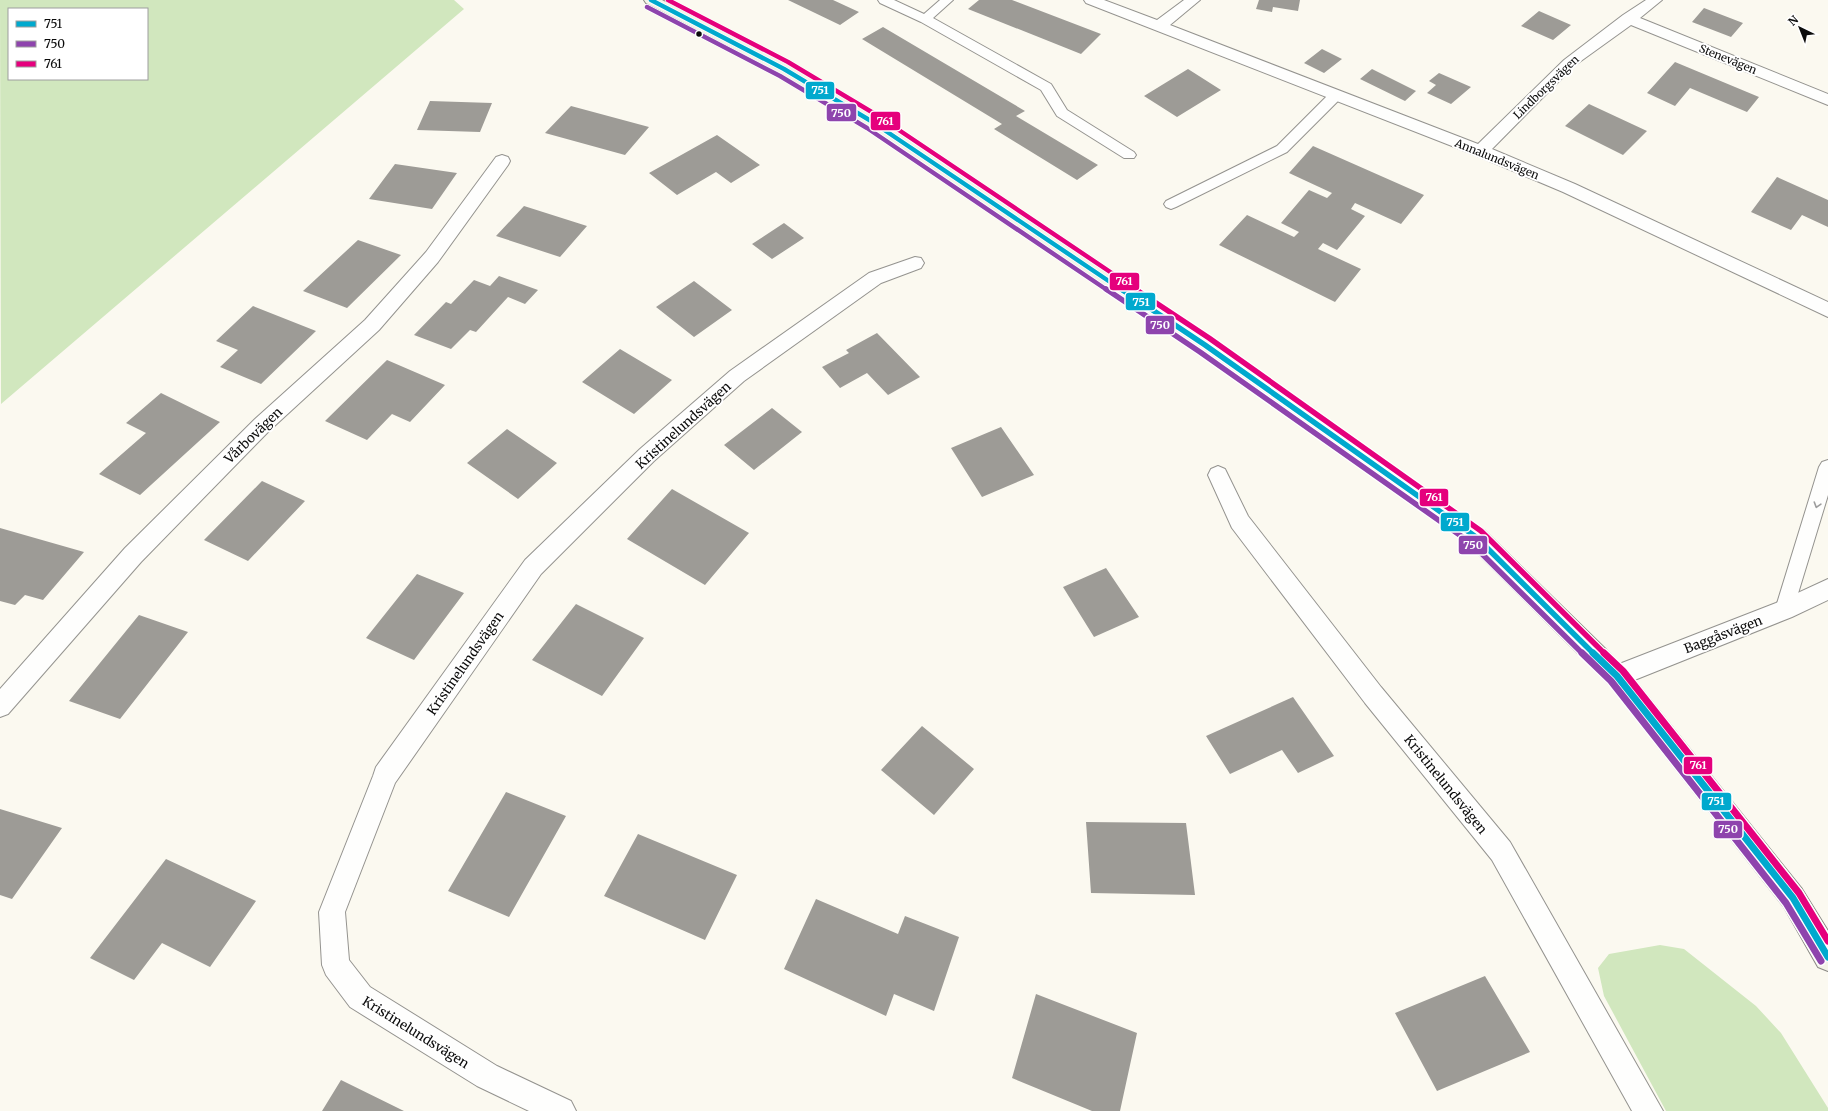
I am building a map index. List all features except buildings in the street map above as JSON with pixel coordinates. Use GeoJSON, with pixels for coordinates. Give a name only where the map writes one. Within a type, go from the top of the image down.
{"type":"FeatureCollection","features":[{"type":"Feature","properties":{"kind":"street"},"geometry":{"type":"LineString","coordinates":[[650,0],[784,69],[870,121],[1205,344],[1476,537],[1617,676],[1793,898],[1828,957]]}},
{"type":"Feature","properties":{"kind":"street","name":"Annalundsvägen"},"geometry":{"type":"LineString","coordinates":[[1092,0],[1335,96],[1481,151],[1569,188],[1828,310]]}},
{"type":"Feature","properties":{"kind":"street"},"geometry":{"type":"LineString","coordinates":[[1158,27],[1193,0]]}},
{"type":"Feature","properties":{"kind":"street","name":"Lindborgsvägen"},"geometry":{"type":"LineString","coordinates":[[1481,151],[1569,63],[1628,18],[1655,0]]}},
{"type":"Feature","properties":{"kind":"street","name":"Stenevägen"},"geometry":{"type":"LineString","coordinates":[[1628,18],[1828,100]]}},
{"type":"Feature","properties":{"kind":"street","name":"Vårbovägen"},"geometry":{"type":"LineString","coordinates":[[0,706],[133,555],[262,425],[372,325],[432,257],[502,161]]}},
{"type":"Feature","properties":{"kind":"street","name":"Kristinelundsvägen"},"geometry":{"type":"LineString","coordinates":[[561,1111],[487,1076],[360,998],[336,965],[332,912],[385,776],[533,567],[642,460],[737,376],[875,278],[915,262]]}},
{"type":"Feature","properties":{"kind":"street","name":"Kristinelundsvägen"},"geometry":{"type":"LineString","coordinates":[[1218,475],[1240,522],[1373,695],[1502,851],[1648,1111]]}},
{"type":"Feature","properties":{"kind":"street","name":"Baggåsvägen"},"geometry":{"type":"LineString","coordinates":[[1617,676],[1784,610],[1828,589]]}},
{"type":"Feature","properties":{"kind":"lane"},"geometry":{"type":"LineString","coordinates":[[884,0],[925,19],[1046,87],[1062,113],[1129,155]]}},
{"type":"Feature","properties":{"kind":"lane"},"geometry":{"type":"LineString","coordinates":[[925,19],[947,0]]}},
{"type":"Feature","properties":{"kind":"lane"},"geometry":{"type":"LineString","coordinates":[[1172,204],[1282,149],[1335,96]]}},
{"type":"Feature","properties":{"kind":"lane"},"geometry":{"type":"LineString","coordinates":[[1784,610],[1828,467]]}},
{"type":"Feature","properties":{"kind":"green space"},"geometry":{"type":"Polygon","coordinates":[[[0,0],[454,0],[464,9],[1,404],[0,0]]]}},
{"type":"Feature","properties":{"kind":"green space"},"geometry":{"type":"Polygon","coordinates":[[[1660,945],[1684,949],[1756,1006],[1781,1033],[1828,1108],[1828,1111],[1666,1111],[1604,996],[1598,968],[1609,954],[1660,945]]]}},
{"type":"Feature","properties":{"kind":"transit line","name":"751"},"geometry":{"type":"LineString","coordinates":[[651,0],[784,69],[871,121],[1205,345],[1476,537],[1617,676],[1793,898],[1828,957]]}},
{"type":"Feature","properties":{"kind":"transit line","name":"761"},"geometry":{"type":"LineString","coordinates":[[668,0],[788,62],[875,114],[1209,338],[1481,531],[1623,671],[1799,893],[1828,941]]}},
{"type":"Feature","properties":{"kind":"transit line","name":"750"},"geometry":{"type":"LineString","coordinates":[[647,7],[780,76],[867,128],[1200,352],[1471,543],[1611,681],[1786,903],[1821,961]]}}]}
